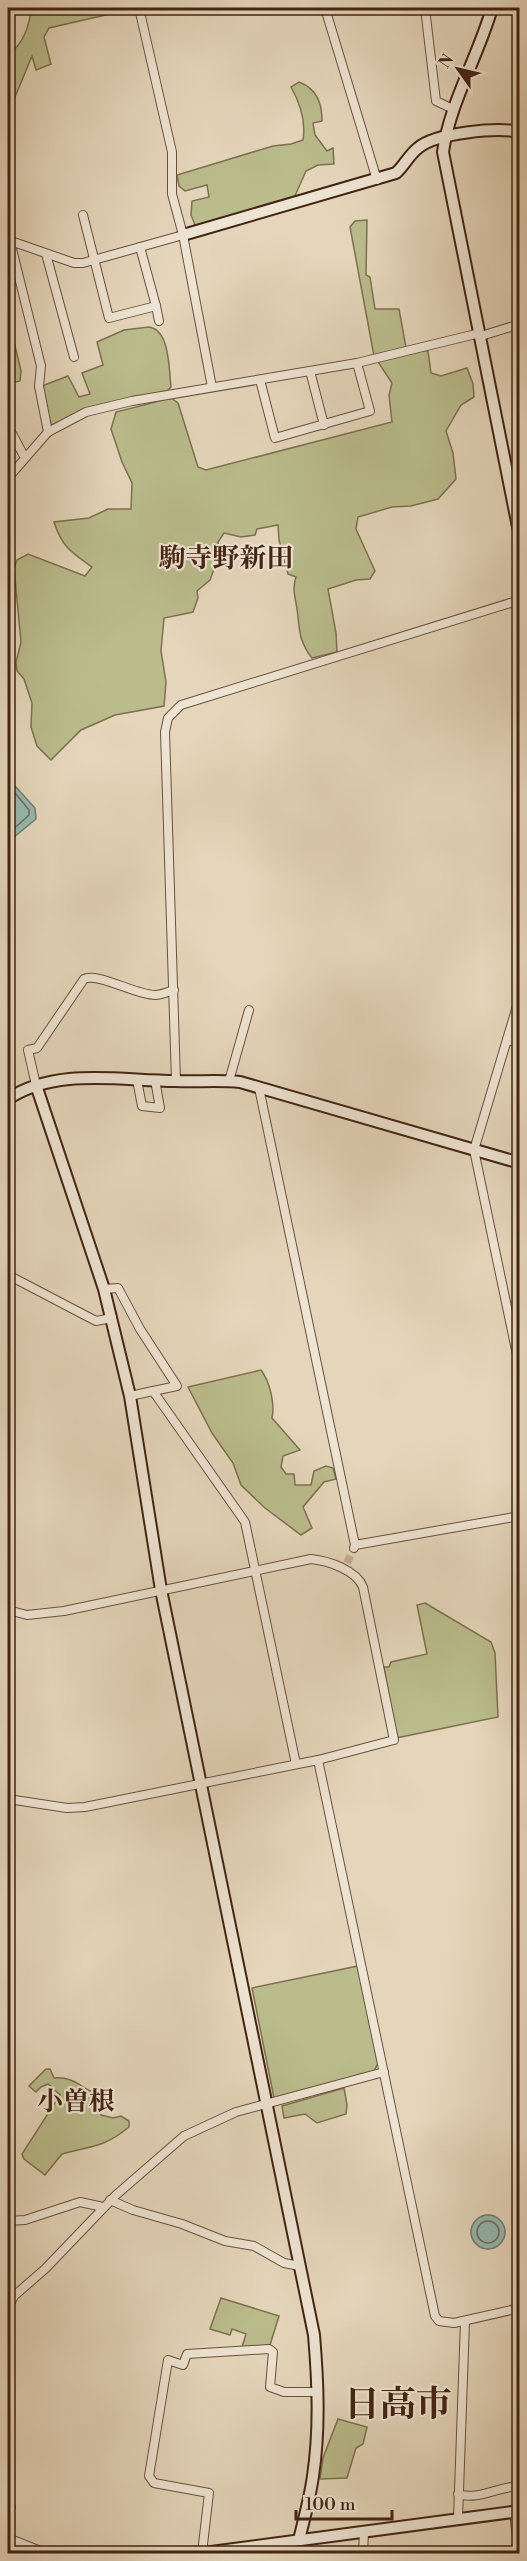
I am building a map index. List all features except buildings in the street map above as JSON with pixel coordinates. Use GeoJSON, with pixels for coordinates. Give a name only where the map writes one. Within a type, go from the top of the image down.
{"type":"FeatureCollection","features":[{"type":"Feature","properties":{"kind":"street"},"geometry":{"type":"LineString","coordinates":[[139,8],[172,152],[172,194],[183,235],[212,387]]}},
{"type":"Feature","properties":{"kind":"street"},"geometry":{"type":"LineString","coordinates":[[325,8],[377,180]]}},
{"type":"Feature","properties":{"kind":"street"},"geometry":{"type":"LineString","coordinates":[[425,8],[436,101],[452,112],[457,128],[463,133]]}},
{"type":"Feature","properties":{"kind":"street"},"geometry":{"type":"LineString","coordinates":[[492,8],[478,53],[452,112],[443,152],[519,537]]}},
{"type":"Feature","properties":{"kind":"street"},"geometry":{"type":"LineString","coordinates":[[9,241],[74,263],[93,260],[377,180],[396,173],[424,143],[463,133],[495,129],[519,132]]}},
{"type":"Feature","properties":{"kind":"street"},"geometry":{"type":"LineString","coordinates":[[83,215],[109,318],[156,306]]}},
{"type":"Feature","properties":{"kind":"street"},"geometry":{"type":"LineString","coordinates":[[9,241],[41,366],[39,386],[48,432]]}},
{"type":"Feature","properties":{"kind":"street"},"geometry":{"type":"LineString","coordinates":[[140,248],[159,321]]}},
{"type":"Feature","properties":{"kind":"street"},"geometry":{"type":"LineString","coordinates":[[46,254],[74,357]]}},
{"type":"Feature","properties":{"kind":"street"},"geometry":{"type":"LineString","coordinates":[[8,478],[48,432],[86,412],[212,387],[357,363],[519,324]]}},
{"type":"Feature","properties":{"kind":"street"},"geometry":{"type":"LineString","coordinates":[[260,380],[275,438],[370,411],[357,363]]}},
{"type":"Feature","properties":{"kind":"street"},"geometry":{"type":"LineString","coordinates":[[310,371],[324,425]]}},
{"type":"Feature","properties":{"kind":"street"},"geometry":{"type":"LineString","coordinates":[[8,426],[25,458]]}},
{"type":"Feature","properties":{"kind":"street"},"geometry":{"type":"LineString","coordinates":[[176,1081],[165,732],[171,713],[181,705],[519,600]]}},
{"type":"Feature","properties":{"kind":"street"},"geometry":{"type":"LineString","coordinates":[[174,990],[155,996],[93,977],[84,979],[38,1048],[28,1050],[36,1085],[105,1289],[130,1396],[161,1590],[314,2335],[318,2392],[313,2477],[299,2540]]}},
{"type":"Feature","properties":{"kind":"street"},"geometry":{"type":"LineString","coordinates":[[519,996],[474,1150],[519,1369]]}},
{"type":"Feature","properties":{"kind":"street"},"geometry":{"type":"LineString","coordinates":[[229,1081],[249,1010]]}},
{"type":"Feature","properties":{"kind":"street"},"geometry":{"type":"LineString","coordinates":[[507,1040],[519,1043]]}},
{"type":"Feature","properties":{"kind":"street"},"geometry":{"type":"LineString","coordinates":[[8,1099],[36,1085],[66,1079],[229,1081],[519,1163]]}},
{"type":"Feature","properties":{"kind":"street"},"geometry":{"type":"LineString","coordinates":[[137,1080],[141,1106],[160,1108],[155,1080]]}},
{"type":"Feature","properties":{"kind":"street"},"geometry":{"type":"LineString","coordinates":[[259,1088],[355,1546],[519,1516]]}},
{"type":"Feature","properties":{"kind":"street"},"geometry":{"type":"LineString","coordinates":[[8,1275],[96,1321],[112,1318]]}},
{"type":"Feature","properties":{"kind":"street"},"geometry":{"type":"LineString","coordinates":[[105,1289],[118,1288],[140,1329],[177,1386],[130,1396]]}},
{"type":"Feature","properties":{"kind":"street"},"geometry":{"type":"LineString","coordinates":[[153,1391],[245,1522],[296,1764]]}},
{"type":"Feature","properties":{"kind":"street"},"geometry":{"type":"LineString","coordinates":[[8,1611],[27,1615],[64,1611],[310,1559],[345,1566],[363,1587],[394,1740],[318,1760],[85,1807],[67,1808],[8,1799]]}},
{"type":"Feature","properties":{"kind":"street"},"geometry":{"type":"LineString","coordinates":[[318,1760],[435,2316],[440,2321],[454,2323],[519,2308]]}},
{"type":"Feature","properties":{"kind":"street"},"geometry":{"type":"LineString","coordinates":[[8,2307],[14,2296],[45,2269],[110,2200],[184,2136],[217,2119],[267,2103],[384,2072]]}},
{"type":"Feature","properties":{"kind":"street"},"geometry":{"type":"LineString","coordinates":[[110,2200],[225,2241],[254,2246],[284,2263],[300,2266]]}},
{"type":"Feature","properties":{"kind":"street"},"geometry":{"type":"LineString","coordinates":[[8,2221],[25,2220],[80,2202],[103,2207]]}},
{"type":"Feature","properties":{"kind":"street"},"geometry":{"type":"LineString","coordinates":[[458,2519],[465,2321]]}},
{"type":"Feature","properties":{"kind":"street"},"geometry":{"type":"LineString","coordinates":[[318,2392],[284,2392],[270,2387],[273,2352],[269,2349],[187,2354],[183,2365],[168,2360],[149,2476],[154,2483],[209,2493],[199,2553],[274,2549],[299,2540],[518,2511]]}},
{"type":"Feature","properties":{"kind":"street"},"geometry":{"type":"LineString","coordinates":[[458,2494],[471,2496],[510,2486],[519,2486]]}},
{"type":"Feature","properties":{"kind":"street"},"geometry":{"type":"LineString","coordinates":[[519,2497],[519,2553]]}},
{"type":"Feature","properties":{"kind":"street"},"geometry":{"type":"LineString","coordinates":[[363,2553],[364,2532]]}},
{"type":"Feature","properties":{"kind":"street"},"geometry":{"type":"LineString","coordinates":[[8,2538],[48,2553]]}},
{"type":"Feature","properties":{"kind":"green space"},"geometry":{"type":"Polygon","coordinates":[[[31,8],[136,8],[49,28],[44,37],[51,64],[36,70],[32,56],[8,114],[8,54],[18,46],[25,34],[31,8]]]}},
{"type":"Feature","properties":{"kind":"green space"},"geometry":{"type":"Polygon","coordinates":[[[299,82],[317,97],[322,121],[313,123],[315,135],[327,151],[333,148],[334,164],[318,165],[306,171],[294,198],[213,223],[195,225],[191,215],[192,201],[209,197],[207,185],[185,191],[179,186],[177,175],[273,146],[303,140],[302,113],[291,87],[299,82]]]}},
{"type":"Feature","properties":{"kind":"green space"},"geometry":{"type":"Polygon","coordinates":[[[367,220],[366,275],[370,277],[375,309],[399,309],[407,353],[419,350],[428,351],[431,373],[441,376],[467,368],[473,384],[474,397],[461,405],[446,431],[453,453],[456,479],[438,499],[411,506],[392,507],[358,517],[356,529],[375,571],[370,579],[356,580],[328,589],[337,652],[312,658],[300,635],[294,593],[296,577],[288,574],[279,540],[278,525],[257,529],[255,535],[241,537],[224,533],[218,542],[221,567],[214,569],[210,580],[197,591],[198,598],[193,612],[164,618],[161,651],[166,682],[164,706],[115,715],[81,730],[51,760],[37,746],[31,727],[32,703],[24,679],[17,671],[16,662],[21,642],[14,568],[17,560],[28,554],[85,576],[92,567],[68,548],[60,537],[54,522],[89,518],[108,509],[131,509],[132,483],[111,429],[116,412],[171,398],[178,403],[198,467],[206,470],[392,422],[389,395],[392,383],[374,356],[350,227],[355,221],[367,220]]]}},
{"type":"Feature","properties":{"kind":"green space"},"geometry":{"type":"Polygon","coordinates":[[[8,316],[21,371],[20,381],[8,384],[8,316]]]}},
{"type":"Feature","properties":{"kind":"green space"},"geometry":{"type":"Polygon","coordinates":[[[149,327],[161,335],[165,343],[171,387],[166,392],[87,408],[51,426],[42,386],[68,376],[79,397],[90,394],[82,373],[103,365],[97,342],[124,330],[149,327]]]}},
{"type":"Feature","properties":{"kind":"green space"},"geometry":{"type":"Polygon","coordinates":[[[261,1370],[271,1393],[272,1418],[300,1450],[283,1456],[281,1467],[286,1474],[294,1474],[295,1485],[311,1485],[314,1471],[326,1466],[333,1468],[336,1479],[324,1482],[303,1507],[312,1528],[301,1535],[265,1508],[241,1485],[233,1463],[212,1433],[188,1387],[261,1370]]]}},
{"type":"Feature","properties":{"kind":"green space"},"geometry":{"type":"Polygon","coordinates":[[[425,1603],[491,1642],[495,1653],[498,1717],[396,1738],[384,1667],[389,1667],[391,1662],[427,1654],[417,1605],[425,1603]]]}},
{"type":"Feature","properties":{"kind":"green space"},"geometry":{"type":"Polygon","coordinates":[[[358,1966],[379,2061],[374,2071],[274,2098],[252,1988],[358,1966]]]}},
{"type":"Feature","properties":{"kind":"green space"},"geometry":{"type":"Polygon","coordinates":[[[46,2069],[50,2069],[54,2078],[69,2080],[90,2091],[102,2093],[104,2100],[97,2106],[101,2115],[113,2118],[121,2116],[129,2121],[129,2127],[104,2143],[62,2154],[45,2175],[24,2159],[22,2154],[60,2095],[48,2084],[36,2092],[29,2086],[46,2069]]]}},
{"type":"Feature","properties":{"kind":"green space"},"geometry":{"type":"Polygon","coordinates":[[[344,2088],[346,2114],[317,2123],[305,2114],[284,2118],[282,2106],[344,2088]]]}},
{"type":"Feature","properties":{"kind":"green space"},"geometry":{"type":"Polygon","coordinates":[[[221,2298],[279,2316],[270,2345],[242,2347],[246,2334],[232,2329],[230,2335],[210,2329],[221,2298]]]}},
{"type":"Feature","properties":{"kind":"green space"},"geometry":{"type":"Polygon","coordinates":[[[338,2419],[367,2427],[363,2444],[356,2448],[347,2478],[320,2479],[323,2458],[338,2419]]]}},
{"type":"Feature","properties":{"kind":"water"},"geometry":{"type":"Polygon","coordinates":[[[15,786],[35,808],[36,819],[8,842],[8,789],[15,786]]]}},
{"type":"Feature","properties":{"kind":"water"},"geometry":{"type":"Polygon","coordinates":[[[488,2215],[500,2220],[505,2232],[500,2244],[488,2249],[476,2244],[471,2232],[476,2220],[488,2215]]]}},
{"type":"Feature","properties":{"kind":"tunnel"},"geometry":{"type":"LineString","coordinates":[[347,1563],[354,1548]]}},
{"type":"Feature","properties":{"kind":"district","name":"駒寺野新田"},"geometry":{"type":"Point","coordinates":[226,559]}},
{"type":"Feature","properties":{"kind":"district","name":"小曽根"},"geometry":{"type":"Point","coordinates":[76,2102]}},
{"type":"Feature","properties":{"kind":"district","name":"日高市"},"geometry":{"type":"Point","coordinates":[398,2405]}}]}
